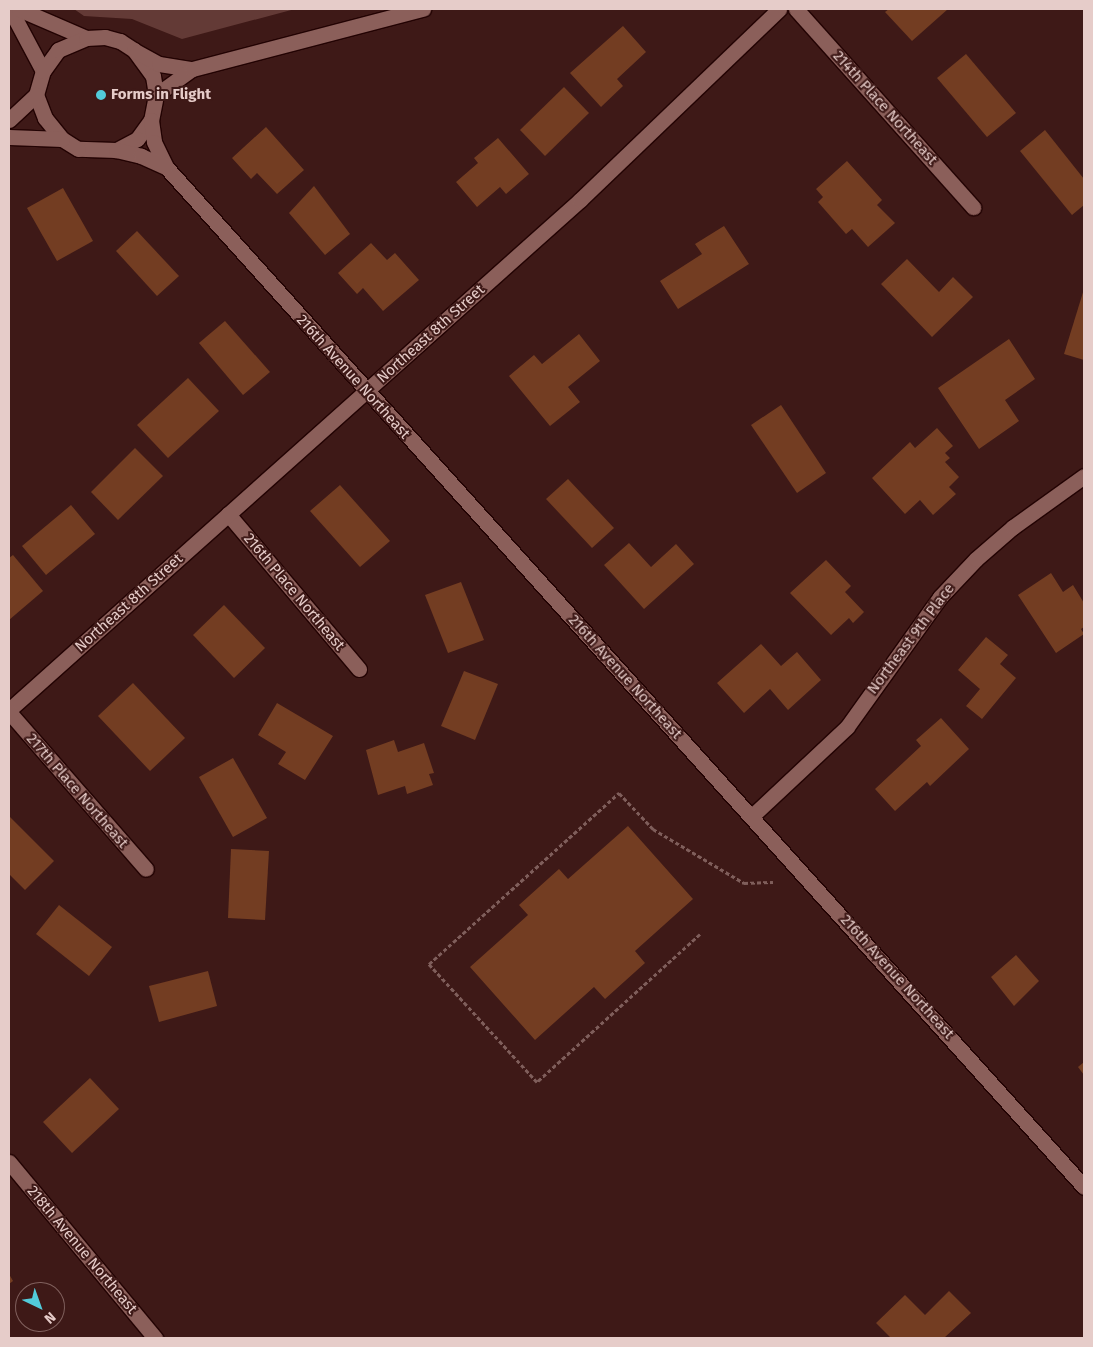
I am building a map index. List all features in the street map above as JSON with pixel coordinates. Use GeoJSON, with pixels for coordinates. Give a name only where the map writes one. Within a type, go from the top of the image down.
{"type":"FeatureCollection","features":[{"type":"Feature","properties":{"kind":"street"},"geometry":{"type":"LineString","coordinates":[[10,9],[43,71]]}},
{"type":"Feature","properties":{"kind":"street"},"geometry":{"type":"LineString","coordinates":[[19,9],[86,38],[120,41],[159,64],[192,69]]}},
{"type":"Feature","properties":{"kind":"street"},"geometry":{"type":"LineString","coordinates":[[156,95],[192,69],[423,9]]}},
{"type":"Feature","properties":{"kind":"street","name":"Northeast 8th Street"},"geometry":{"type":"LineString","coordinates":[[9,711],[580,200],[779,9]]}},
{"type":"Feature","properties":{"kind":"street","name":"214th Place Northeast"},"geometry":{"type":"LineString","coordinates":[[796,9],[973,206]]}},
{"type":"Feature","properties":{"kind":"street"},"geometry":{"type":"LineString","coordinates":[[9,120],[36,95],[43,71],[58,50],[86,38]]}},
{"type":"Feature","properties":{"kind":"street"},"geometry":{"type":"LineString","coordinates":[[36,95],[45,118],[62,139],[78,149],[116,150],[138,139],[151,120],[156,95],[153,76],[134,50]]}},
{"type":"Feature","properties":{"kind":"street","name":"216th Avenue Northeast"},"geometry":{"type":"LineString","coordinates":[[151,120],[154,142],[166,167],[366,392],[752,816],[1084,1187]]}},
{"type":"Feature","properties":{"kind":"street"},"geometry":{"type":"LineString","coordinates":[[9,136],[62,139]]}},
{"type":"Feature","properties":{"kind":"street","name":"216th Avenue Northeast"},"geometry":{"type":"LineString","coordinates":[[116,150],[142,156],[166,167]]}},
{"type":"Feature","properties":{"kind":"street","name":"Northeast 9th Place"},"geometry":{"type":"LineString","coordinates":[[752,816],[847,727],[940,597],[976,559],[1013,527],[1084,476]]}},
{"type":"Feature","properties":{"kind":"street","name":"216th Place Northeast"},"geometry":{"type":"LineString","coordinates":[[228,514],[359,669]]}},
{"type":"Feature","properties":{"kind":"street","name":"217th Place Northeast"},"geometry":{"type":"LineString","coordinates":[[9,711],[146,869]]}},
{"type":"Feature","properties":{"kind":"street","name":"218th Avenue Northeast"},"geometry":{"type":"LineString","coordinates":[[9,1162],[155,1338]]}},
{"type":"Feature","properties":{"kind":"path"},"geometry":{"type":"LineString","coordinates":[[700,934],[537,1082],[429,964],[619,793],[653,829],[744,883],[773,882]]}},
{"type":"Feature","properties":{"kind":"shaded area"},"geometry":{"type":"Polygon","coordinates":[[[74,9],[295,9],[182,39],[132,19],[84,16],[74,9]]]}},
{"type":"Feature","properties":{"kind":"building"},"geometry":{"type":"Polygon","coordinates":[[[889,9],[948,9],[912,41],[885,12],[889,9]]]}},
{"type":"Feature","properties":{"kind":"building"},"geometry":{"type":"Polygon","coordinates":[[[623,26],[646,52],[617,79],[623,86],[601,107],[570,73],[623,26]]]}},
{"type":"Feature","properties":{"kind":"building"},"geometry":{"type":"Polygon","coordinates":[[[966,54],[1016,113],[987,137],[937,78],[966,54]]]}},
{"type":"Feature","properties":{"kind":"building"},"geometry":{"type":"Polygon","coordinates":[[[564,87],[589,113],[545,156],[520,130],[564,87]]]}},
{"type":"Feature","properties":{"kind":"building"},"geometry":{"type":"Polygon","coordinates":[[[266,127],[304,170],[277,194],[257,173],[251,179],[232,158],[266,127]]]}},
{"type":"Feature","properties":{"kind":"building"},"geometry":{"type":"Polygon","coordinates":[[[1045,130],[1084,179],[1084,205],[1072,215],[1020,151],[1045,130]]]}},
{"type":"Feature","properties":{"kind":"building"},"geometry":{"type":"Polygon","coordinates":[[[498,138],[529,174],[506,194],[500,187],[477,207],[456,182],[478,163],[474,158],[498,138]]]}},
{"type":"Feature","properties":{"kind":"building"},"geometry":{"type":"Polygon","coordinates":[[[847,161],[882,200],[877,205],[895,223],[868,247],[852,229],[846,234],[818,202],[823,197],[816,189],[847,161]]]}},
{"type":"Feature","properties":{"kind":"building"},"geometry":{"type":"Polygon","coordinates":[[[314,186],[350,234],[325,255],[289,213],[314,186]]]}},
{"type":"Feature","properties":{"kind":"building"},"geometry":{"type":"Polygon","coordinates":[[[63,188],[93,241],[57,261],[27,208],[63,188]]]}},
{"type":"Feature","properties":{"kind":"building"},"geometry":{"type":"Polygon","coordinates":[[[724,226],[749,264],[678,309],[660,281],[702,254],[695,244],[724,226]]]}},
{"type":"Feature","properties":{"kind":"building"},"geometry":{"type":"Polygon","coordinates":[[[137,231],[179,276],[157,296],[116,251],[137,231]]]}},
{"type":"Feature","properties":{"kind":"building"},"geometry":{"type":"Polygon","coordinates":[[[371,243],[387,260],[395,253],[419,280],[383,311],[363,288],[357,294],[338,273],[371,243]]]}},
{"type":"Feature","properties":{"kind":"building"},"geometry":{"type":"Polygon","coordinates":[[[907,259],[939,292],[953,277],[973,297],[932,337],[881,284],[907,259]]]}},
{"type":"Feature","properties":{"kind":"building"},"geometry":{"type":"Polygon","coordinates":[[[1084,289],[1084,360],[1064,354],[1084,289]]]}},
{"type":"Feature","properties":{"kind":"building"},"geometry":{"type":"Polygon","coordinates":[[[225,321],[270,372],[243,395],[199,343],[225,321]]]}},
{"type":"Feature","properties":{"kind":"building"},"geometry":{"type":"Polygon","coordinates":[[[579,334],[600,361],[568,387],[580,402],[550,426],[509,376],[534,355],[542,364],[579,334]]]}},
{"type":"Feature","properties":{"kind":"building"},"geometry":{"type":"Polygon","coordinates":[[[1009,339],[1035,379],[1005,400],[1019,421],[979,449],[938,388],[1009,339]]]}},
{"type":"Feature","properties":{"kind":"building"},"geometry":{"type":"Polygon","coordinates":[[[188,378],[219,411],[168,458],[137,425],[188,378]]]}},
{"type":"Feature","properties":{"kind":"building"},"geometry":{"type":"Polygon","coordinates":[[[781,405],[826,473],[797,493],[751,425],[781,405]]]}},
{"type":"Feature","properties":{"kind":"building"},"geometry":{"type":"Polygon","coordinates":[[[937,428],[953,446],[945,453],[950,458],[945,462],[959,477],[949,487],[956,494],[933,515],[920,500],[905,514],[872,478],[910,442],[915,448],[937,428]]]}},
{"type":"Feature","properties":{"kind":"building"},"geometry":{"type":"Polygon","coordinates":[[[135,448],[163,476],[118,520],[91,492],[135,448]]]}},
{"type":"Feature","properties":{"kind":"building"},"geometry":{"type":"Polygon","coordinates":[[[568,479],[614,528],[592,548],[546,499],[568,479]]]}},
{"type":"Feature","properties":{"kind":"building"},"geometry":{"type":"Polygon","coordinates":[[[340,485],[390,541],[360,567],[310,511],[340,485]]]}},
{"type":"Feature","properties":{"kind":"building"},"geometry":{"type":"Polygon","coordinates":[[[71,505],[95,534],[46,575],[22,546],[71,505]]]}},
{"type":"Feature","properties":{"kind":"building"},"geometry":{"type":"Polygon","coordinates":[[[629,543],[651,567],[676,544],[694,564],[644,609],[604,565],[629,543]]]}},
{"type":"Feature","properties":{"kind":"building"},"geometry":{"type":"Polygon","coordinates":[[[13,555],[43,591],[9,620],[9,558],[13,555]]]}},
{"type":"Feature","properties":{"kind":"building"},"geometry":{"type":"Polygon","coordinates":[[[826,560],[851,586],[845,592],[864,612],[853,623],[849,618],[831,635],[790,593],[826,560]]]}},
{"type":"Feature","properties":{"kind":"building"},"geometry":{"type":"Polygon","coordinates":[[[1051,573],[1063,592],[1073,585],[1084,603],[1084,627],[1081,629],[1084,634],[1056,653],[1018,595],[1051,573]]]}},
{"type":"Feature","properties":{"kind":"building"},"geometry":{"type":"Polygon","coordinates":[[[461,582],[484,640],[448,653],[425,595],[461,582]]]}},
{"type":"Feature","properties":{"kind":"building"},"geometry":{"type":"Polygon","coordinates":[[[224,605],[265,648],[234,678],[193,635],[224,605]]]}},
{"type":"Feature","properties":{"kind":"building"},"geometry":{"type":"Polygon","coordinates":[[[986,637],[1008,655],[1000,664],[1016,678],[982,719],[966,706],[980,689],[958,670],[986,637]]]}},
{"type":"Feature","properties":{"kind":"building"},"geometry":{"type":"Polygon","coordinates":[[[761,644],[781,666],[797,652],[821,680],[788,710],[770,689],[744,713],[717,683],[761,644]]]}},
{"type":"Feature","properties":{"kind":"building"},"geometry":{"type":"Polygon","coordinates":[[[464,671],[498,684],[475,740],[441,726],[464,671]]]}},
{"type":"Feature","properties":{"kind":"building"},"geometry":{"type":"Polygon","coordinates":[[[133,683],[185,738],[150,771],[98,716],[133,683]]]}},
{"type":"Feature","properties":{"kind":"building"},"geometry":{"type":"Polygon","coordinates":[[[277,703],[333,736],[305,780],[278,764],[286,752],[258,735],[277,703]]]}},
{"type":"Feature","properties":{"kind":"building"},"geometry":{"type":"Polygon","coordinates":[[[941,718],[969,749],[930,786],[927,782],[895,811],[875,789],[921,746],[916,740],[941,718]]]}},
{"type":"Feature","properties":{"kind":"building"},"geometry":{"type":"Polygon","coordinates":[[[394,740],[398,752],[424,743],[434,773],[429,774],[433,785],[407,794],[405,786],[378,795],[366,750],[394,740]]]}},
{"type":"Feature","properties":{"kind":"building"},"geometry":{"type":"Polygon","coordinates":[[[233,758],[267,818],[233,837],[199,777],[233,758]]]}},
{"type":"Feature","properties":{"kind":"building"},"geometry":{"type":"Polygon","coordinates":[[[9,816],[54,861],[25,890],[9,874],[9,816]]]}},
{"type":"Feature","properties":{"kind":"building"},"geometry":{"type":"Polygon","coordinates":[[[628,826],[693,899],[635,951],[645,963],[605,999],[594,987],[535,1040],[470,967],[528,915],[519,905],[559,869],[568,879],[628,826]]]}},
{"type":"Feature","properties":{"kind":"building"},"geometry":{"type":"Polygon","coordinates":[[[231,849],[269,851],[265,920],[228,918],[231,849]]]}},
{"type":"Feature","properties":{"kind":"building"},"geometry":{"type":"Polygon","coordinates":[[[59,905],[112,947],[89,976],[36,934],[59,905]]]}},
{"type":"Feature","properties":{"kind":"building"},"geometry":{"type":"Polygon","coordinates":[[[1016,955],[1039,981],[1014,1006],[991,977],[1016,955]]]}},
{"type":"Feature","properties":{"kind":"building"},"geometry":{"type":"Polygon","coordinates":[[[208,971],[217,1006],[159,1022],[149,986],[208,971]]]}},
{"type":"Feature","properties":{"kind":"building"},"geometry":{"type":"Polygon","coordinates":[[[1084,1062],[1084,1075],[1078,1067],[1084,1062]]]}},
{"type":"Feature","properties":{"kind":"building"},"geometry":{"type":"Polygon","coordinates":[[[90,1078],[119,1109],[72,1153],[43,1122],[90,1078]]]}},
{"type":"Feature","properties":{"kind":"building"},"geometry":{"type":"Polygon","coordinates":[[[9,1274],[13,1281],[9,1284],[9,1274]]]}},
{"type":"Feature","properties":{"kind":"building"},"geometry":{"type":"Polygon","coordinates":[[[949,1291],[971,1313],[944,1338],[891,1338],[876,1323],[905,1295],[925,1315],[949,1291]]]}},
{"type":"Feature","properties":{"kind":"place","name":"Forms in Flight"},"geometry":{"type":"Point","coordinates":[101,95]}}]}
